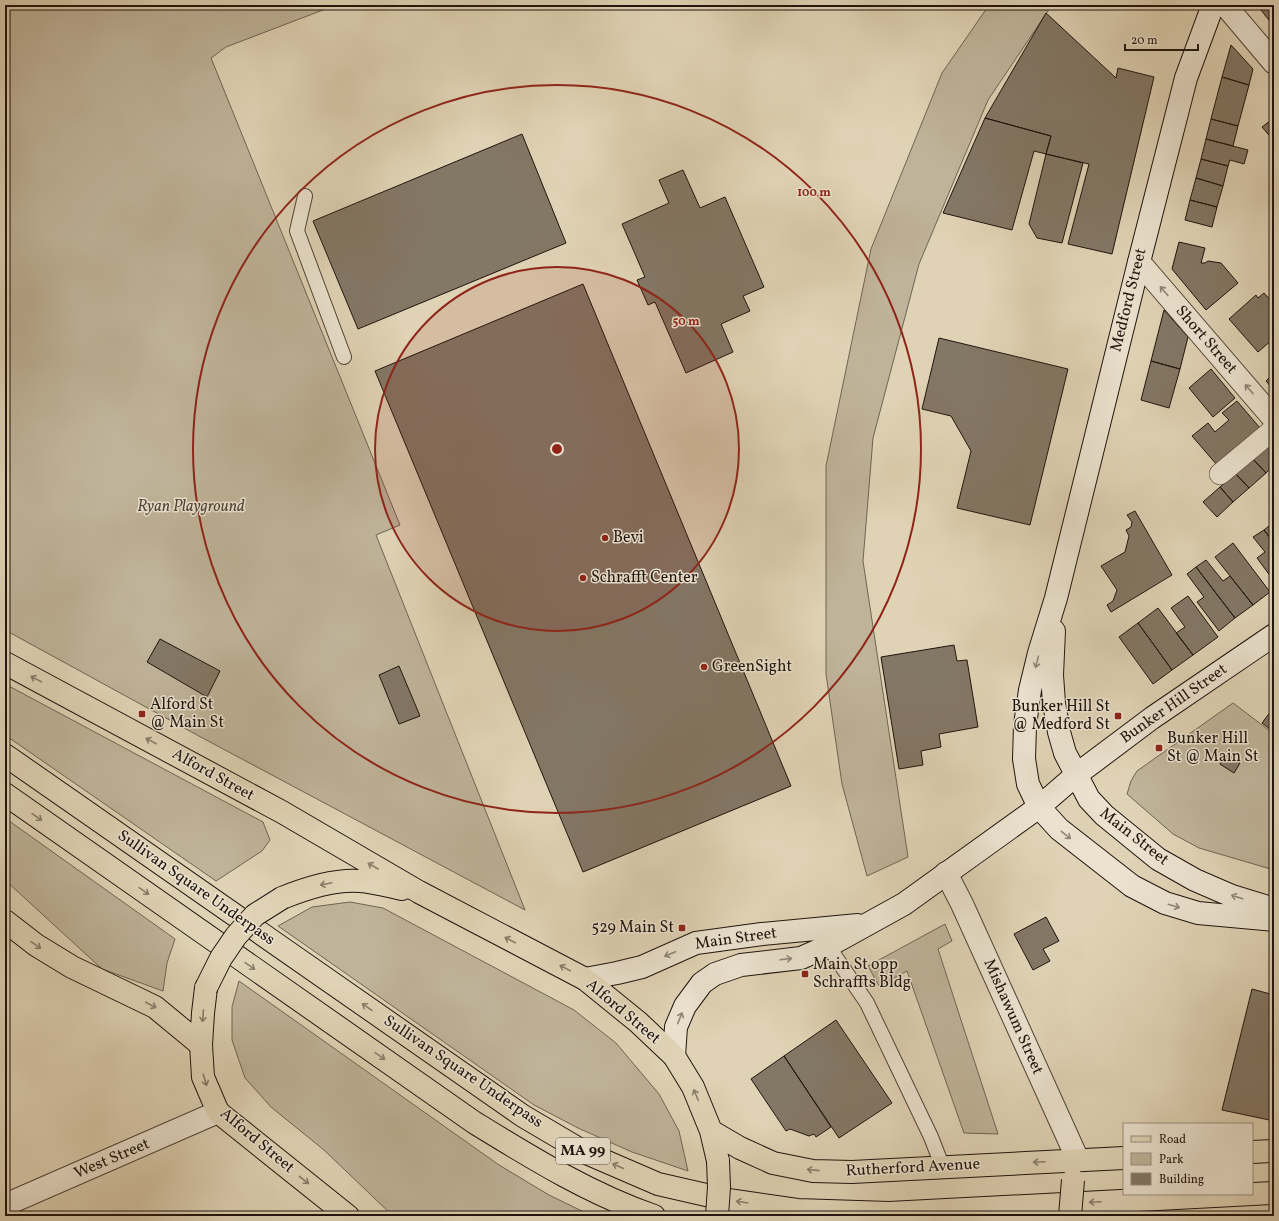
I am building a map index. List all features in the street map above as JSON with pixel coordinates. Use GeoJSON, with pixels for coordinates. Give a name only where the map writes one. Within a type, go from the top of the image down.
{"type":"FeatureCollection","features":[{"type":"Feature","properties":{"kind":"main road","name":"Medford Street"},"geometry":{"type":"LineString","coordinates":[[1039,807],[1028,784],[1024,759],[1025,724],[1030,690],[1039,653],[1056,598],[1186,78],[1213,5]]}},
{"type":"Feature","properties":{"kind":"main road"},"geometry":{"type":"LineString","coordinates":[[1225,5],[1274,63]]}},
{"type":"Feature","properties":{"kind":"main road","name":"Short Street"},"geometry":{"type":"LineString","coordinates":[[1139,262],[1274,419]]}},
{"type":"Feature","properties":{"kind":"main road","name":"Medford Street"},"geometry":{"type":"LineString","coordinates":[[1056,598],[1052,675],[1054,703],[1064,750],[1076,775]]}},
{"type":"Feature","properties":{"kind":"main road","name":"Bunker Hill Street"},"geometry":{"type":"LineString","coordinates":[[1076,775],[1152,718],[1274,635]]}},
{"type":"Feature","properties":{"kind":"main road","name":"Alford Street"},"geometry":{"type":"LineString","coordinates":[[5,663],[282,812],[419,892],[586,979],[638,1022],[674,1056],[692,1087],[711,1131],[718,1161],[719,1187],[717,1216]]}},
{"type":"Feature","properties":{"kind":"main road","name":"Sullivan Square Underpass"},"geometry":{"type":"LineString","coordinates":[[5,755],[523,1116],[584,1152],[658,1184],[728,1200],[797,1210],[889,1213],[1236,1195]]}},
{"type":"Feature","properties":{"kind":"main road","name":"Main Street"},"geometry":{"type":"LineString","coordinates":[[674,1056],[676,1027],[685,1006],[702,983],[715,974],[741,965],[801,958],[828,946],[904,904],[1039,807],[1076,775],[1089,799],[1099,810],[1158,859],[1201,882],[1232,896],[1274,909]]}},
{"type":"Feature","properties":{"kind":"main road","name":"Sullivan Square Underpass"},"geometry":{"type":"LineString","coordinates":[[5,794],[475,1123],[534,1160],[596,1192],[654,1216]]}},
{"type":"Feature","properties":{"kind":"main road"},"geometry":{"type":"LineString","coordinates":[[1039,807],[1059,829],[1132,886],[1165,903],[1198,913],[1274,920]]}},
{"type":"Feature","properties":{"kind":"main road","name":"Mishawum Street"},"geometry":{"type":"LineString","coordinates":[[946,874],[962,904],[1076,1170]]}},
{"type":"Feature","properties":{"kind":"main road","name":"Alford Street"},"geometry":{"type":"LineString","coordinates":[[340,1212],[218,1112],[203,1078],[203,1013],[206,988],[221,958],[236,936],[255,915],[282,898],[306,888],[333,883],[359,881],[419,892]]}},
{"type":"Feature","properties":{"kind":"main road"},"geometry":{"type":"LineString","coordinates":[[5,921],[36,945],[72,967],[155,1007],[202,1045]]}},
{"type":"Feature","properties":{"kind":"main road","name":"Main Street"},"geometry":{"type":"LineString","coordinates":[[586,979],[642,966],[696,943],[762,934],[868,924]]}},
{"type":"Feature","properties":{"kind":"main road","name":"West Street"},"geometry":{"type":"LineString","coordinates":[[5,1205],[218,1112]]}},
{"type":"Feature","properties":{"kind":"main road","name":"Rutherford Avenue"},"geometry":{"type":"LineString","coordinates":[[711,1131],[740,1148],[765,1160],[813,1171],[852,1172],[943,1168],[1076,1170],[1123,1158]]}},
{"type":"Feature","properties":{"kind":"main road"},"geometry":{"type":"LineString","coordinates":[[1253,1152],[1274,1151]]}},
{"type":"Feature","properties":{"kind":"main road"},"geometry":{"type":"LineString","coordinates":[[1070,1216],[1076,1170]]}},
{"type":"Feature","properties":{"kind":"main road","name":"Sullivan Square Underpass"},"geometry":{"type":"LineString","coordinates":[[1253,1194],[1274,1193]]}},
{"type":"Feature","properties":{"kind":"street"},"geometry":{"type":"LineString","coordinates":[[1220,474],[1274,429]]}},
{"type":"Feature","properties":{"kind":"lane"},"geometry":{"type":"LineString","coordinates":[[305,196],[297,231],[344,356]]}},
{"type":"Feature","properties":{"kind":"lane"},"geometry":{"type":"LineString","coordinates":[[828,946],[867,1003],[931,1137],[943,1168]]}},
{"type":"Feature","properties":{"kind":"green space","name":"Ryan Playground"},"geometry":{"type":"Polygon","coordinates":[[[5,5],[336,5],[226,47],[211,58],[400,525],[376,535],[525,910],[197,735],[5,630],[5,5]]]}},
{"type":"Feature","properties":{"kind":"green space"},"geometry":{"type":"Polygon","coordinates":[[[989,5],[1052,5],[988,100],[919,264],[873,438],[863,561],[908,857],[867,876],[842,784],[826,674],[826,466],[871,249],[942,73],[989,5]]]}},
{"type":"Feature","properties":{"kind":"green space"},"geometry":{"type":"Polygon","coordinates":[[[5,684],[263,822],[270,840],[262,851],[216,881],[5,735],[5,684]]]}},
{"type":"Feature","properties":{"kind":"green space"},"geometry":{"type":"Polygon","coordinates":[[[1233,703],[1274,734],[1274,870],[1199,848],[1173,834],[1127,794],[1131,781],[1137,771],[1233,703]]]}},
{"type":"Feature","properties":{"kind":"green space"},"geometry":{"type":"Polygon","coordinates":[[[5,818],[175,939],[167,963],[163,991],[102,969],[5,880],[5,818]]]}},
{"type":"Feature","properties":{"kind":"green space"},"geometry":{"type":"Polygon","coordinates":[[[350,902],[383,908],[574,1010],[616,1043],[659,1094],[679,1131],[688,1171],[632,1152],[578,1128],[534,1105],[278,926],[312,907],[350,902]]]}},
{"type":"Feature","properties":{"kind":"green space"},"geometry":{"type":"Polygon","coordinates":[[[945,924],[952,941],[938,949],[998,1134],[964,1133],[907,971],[879,986],[868,966],[945,924]]]}},
{"type":"Feature","properties":{"kind":"green space"},"geometry":{"type":"Polygon","coordinates":[[[239,981],[499,1165],[549,1195],[592,1216],[393,1216],[324,1150],[271,1107],[245,1078],[232,1040],[232,1007],[239,981]]]}},
{"type":"Feature","properties":{"kind":"building"},"geometry":{"type":"Polygon","coordinates":[[[1257,5],[1274,5],[1274,21],[1272,24],[1257,5]]]}},
{"type":"Feature","properties":{"kind":"building"},"geometry":{"type":"Polygon","coordinates":[[[1046,13],[1116,78],[1118,68],[1154,77],[1112,254],[1068,244],[1089,164],[1046,154],[1051,136],[985,118],[1046,13]]]}},
{"type":"Feature","properties":{"kind":"building"},"geometry":{"type":"Polygon","coordinates":[[[1231,45],[1253,69],[1249,85],[1222,77],[1231,45]]]}},
{"type":"Feature","properties":{"kind":"building"},"geometry":{"type":"Polygon","coordinates":[[[1222,77],[1249,85],[1238,126],[1211,119],[1222,77]]]}},
{"type":"Feature","properties":{"kind":"building"},"geometry":{"type":"Polygon","coordinates":[[[985,118],[1051,136],[1046,154],[1034,151],[1012,230],[943,213],[985,118]]]}},
{"type":"Feature","properties":{"kind":"building"},"geometry":{"type":"Polygon","coordinates":[[[1274,118],[1274,141],[1262,127],[1274,118]]]}},
{"type":"Feature","properties":{"kind":"building"},"geometry":{"type":"Polygon","coordinates":[[[1211,119],[1238,126],[1233,146],[1206,139],[1211,119]]]}},
{"type":"Feature","properties":{"kind":"building"},"geometry":{"type":"Polygon","coordinates":[[[522,134],[566,243],[358,329],[313,221],[522,134]]]}},
{"type":"Feature","properties":{"kind":"building"},"geometry":{"type":"Polygon","coordinates":[[[1206,139],[1248,150],[1244,164],[1230,160],[1228,166],[1201,159],[1206,139]]]}},
{"type":"Feature","properties":{"kind":"building"},"geometry":{"type":"Polygon","coordinates":[[[1046,154],[1083,163],[1062,243],[1037,238],[1029,224],[1046,154]]]}},
{"type":"Feature","properties":{"kind":"building"},"geometry":{"type":"Polygon","coordinates":[[[1201,159],[1228,166],[1223,186],[1196,178],[1201,159]]]}},
{"type":"Feature","properties":{"kind":"building"},"geometry":{"type":"Polygon","coordinates":[[[683,170],[700,208],[725,197],[764,287],[743,296],[750,311],[721,324],[733,352],[686,373],[655,302],[648,305],[637,280],[645,277],[622,224],[669,203],[659,180],[683,170]]]}},
{"type":"Feature","properties":{"kind":"building"},"geometry":{"type":"Polygon","coordinates":[[[1196,178],[1223,186],[1217,207],[1190,200],[1196,178]]]}},
{"type":"Feature","properties":{"kind":"building"},"geometry":{"type":"Polygon","coordinates":[[[1190,200],[1217,207],[1212,227],[1185,220],[1190,200]]]}},
{"type":"Feature","properties":{"kind":"building"},"geometry":{"type":"Polygon","coordinates":[[[1179,242],[1205,248],[1201,263],[1208,261],[1221,263],[1238,283],[1206,310],[1172,269],[1179,242]]]}},
{"type":"Feature","properties":{"kind":"building","name":"Schrafft Center"},"geometry":{"type":"Polygon","coordinates":[[[583,284],[791,786],[583,872],[375,371],[583,284]]]}},
{"type":"Feature","properties":{"kind":"building"},"geometry":{"type":"Polygon","coordinates":[[[1264,293],[1274,304],[1274,338],[1258,352],[1229,319],[1256,295],[1258,298],[1264,293]]]}},
{"type":"Feature","properties":{"kind":"building"},"geometry":{"type":"Polygon","coordinates":[[[1164,310],[1188,337],[1180,369],[1151,361],[1164,310]]]}},
{"type":"Feature","properties":{"kind":"building"},"geometry":{"type":"Polygon","coordinates":[[[939,338],[1068,369],[1030,525],[957,508],[971,451],[951,416],[922,409],[939,338]]]}},
{"type":"Feature","properties":{"kind":"building"},"geometry":{"type":"Polygon","coordinates":[[[1151,361],[1180,369],[1169,408],[1141,400],[1151,361]]]}},
{"type":"Feature","properties":{"kind":"building"},"geometry":{"type":"Polygon","coordinates":[[[1211,369],[1235,398],[1213,417],[1189,388],[1211,369]]]}},
{"type":"Feature","properties":{"kind":"building"},"geometry":{"type":"Polygon","coordinates":[[[1274,373],[1274,390],[1266,381],[1274,373]]]}},
{"type":"Feature","properties":{"kind":"building"},"geometry":{"type":"Polygon","coordinates":[[[1237,401],[1260,428],[1217,465],[1192,436],[1208,423],[1215,432],[1229,420],[1222,413],[1237,401]]]}},
{"type":"Feature","properties":{"kind":"building"},"geometry":{"type":"Polygon","coordinates":[[[1270,442],[1274,446],[1274,465],[1266,473],[1252,458],[1270,442]]]}},
{"type":"Feature","properties":{"kind":"building"},"geometry":{"type":"Polygon","coordinates":[[[1252,458],[1266,473],[1249,488],[1235,473],[1252,458]]]}},
{"type":"Feature","properties":{"kind":"building"},"geometry":{"type":"Polygon","coordinates":[[[1235,473],[1249,488],[1233,502],[1220,487],[1235,473]]]}},
{"type":"Feature","properties":{"kind":"building"},"geometry":{"type":"Polygon","coordinates":[[[1220,487],[1233,502],[1217,517],[1203,502],[1220,487]]]}},
{"type":"Feature","properties":{"kind":"building"},"geometry":{"type":"Polygon","coordinates":[[[1135,511],[1172,575],[1111,612],[1107,605],[1113,601],[1117,590],[1101,566],[1125,552],[1129,536],[1126,530],[1131,527],[1132,522],[1127,515],[1135,511]]]}},
{"type":"Feature","properties":{"kind":"building"},"geometry":{"type":"Polygon","coordinates":[[[1274,522],[1274,543],[1264,530],[1274,522]]]}},
{"type":"Feature","properties":{"kind":"building"},"geometry":{"type":"Polygon","coordinates":[[[1264,530],[1274,543],[1274,581],[1257,558],[1265,552],[1253,537],[1264,530]]]}},
{"type":"Feature","properties":{"kind":"building"},"geometry":{"type":"Polygon","coordinates":[[[1233,543],[1270,592],[1253,605],[1215,557],[1233,543]]]}},
{"type":"Feature","properties":{"kind":"building"},"geometry":{"type":"Polygon","coordinates":[[[1206,560],[1223,581],[1230,576],[1253,605],[1235,618],[1196,567],[1206,560]]]}},
{"type":"Feature","properties":{"kind":"building"},"geometry":{"type":"Polygon","coordinates":[[[1196,567],[1235,618],[1219,631],[1197,602],[1204,597],[1187,574],[1196,567]]]}},
{"type":"Feature","properties":{"kind":"building"},"geometry":{"type":"Polygon","coordinates":[[[1188,596],[1218,637],[1193,655],[1176,633],[1185,627],[1171,608],[1188,596]]]}},
{"type":"Feature","properties":{"kind":"building"},"geometry":{"type":"Polygon","coordinates":[[[1158,608],[1193,655],[1172,670],[1138,623],[1158,608]]]}},
{"type":"Feature","properties":{"kind":"building"},"geometry":{"type":"Polygon","coordinates":[[[1138,623],[1172,670],[1153,684],[1119,637],[1138,623]]]}},
{"type":"Feature","properties":{"kind":"building"},"geometry":{"type":"Polygon","coordinates":[[[160,639],[220,671],[207,697],[147,662],[160,639]]]}},
{"type":"Feature","properties":{"kind":"building"},"geometry":{"type":"Polygon","coordinates":[[[954,645],[957,661],[967,660],[978,727],[939,734],[941,747],[921,751],[923,765],[899,769],[881,657],[954,645]]]}},
{"type":"Feature","properties":{"kind":"building"},"geometry":{"type":"Polygon","coordinates":[[[399,666],[420,716],[399,724],[379,675],[399,666]]]}},
{"type":"Feature","properties":{"kind":"building"},"geometry":{"type":"Polygon","coordinates":[[[1274,707],[1274,732],[1262,723],[1274,707]]]}},
{"type":"Feature","properties":{"kind":"building"},"geometry":{"type":"Polygon","coordinates":[[[1227,754],[1240,763],[1234,773],[1220,764],[1227,754]]]}},
{"type":"Feature","properties":{"kind":"building"},"geometry":{"type":"Polygon","coordinates":[[[1046,917],[1059,941],[1043,949],[1050,961],[1033,970],[1014,934],[1046,917]]]}},
{"type":"Feature","properties":{"kind":"building"},"geometry":{"type":"Polygon","coordinates":[[[1252,989],[1274,995],[1274,1121],[1222,1110],[1252,989]]]}},
{"type":"Feature","properties":{"kind":"building"},"geometry":{"type":"Polygon","coordinates":[[[836,1020],[892,1103],[839,1138],[784,1056],[836,1020]]]}},
{"type":"Feature","properties":{"kind":"building"},"geometry":{"type":"Polygon","coordinates":[[[784,1056],[831,1127],[816,1137],[814,1134],[809,1136],[790,1129],[786,1131],[751,1079],[784,1056]]]}},
{"type":"Feature","properties":{"kind":"place","name":"Bevi"},"geometry":{"type":"Point","coordinates":[605,538]}},
{"type":"Feature","properties":{"kind":"place","name":"Schrafft Center"},"geometry":{"type":"Point","coordinates":[583,578]}},
{"type":"Feature","properties":{"kind":"place","name":"GreenSight"},"geometry":{"type":"Point","coordinates":[704,667]}},
{"type":"Feature","properties":{"kind":"place","name":"Alford St @ Main St"},"geometry":{"type":"Point","coordinates":[142,714]}},
{"type":"Feature","properties":{"kind":"place","name":"Bunker Hill St @ Medford St"},"geometry":{"type":"Point","coordinates":[1118,716]}},
{"type":"Feature","properties":{"kind":"place","name":"Bunker Hill St @ Main St"},"geometry":{"type":"Point","coordinates":[1159,748]}},
{"type":"Feature","properties":{"kind":"place","name":"529 Main St"},"geometry":{"type":"Point","coordinates":[682,928]}},
{"type":"Feature","properties":{"kind":"place","name":"Main St opp Schraffts Bldg"},"geometry":{"type":"Point","coordinates":[805,974]}}]}
